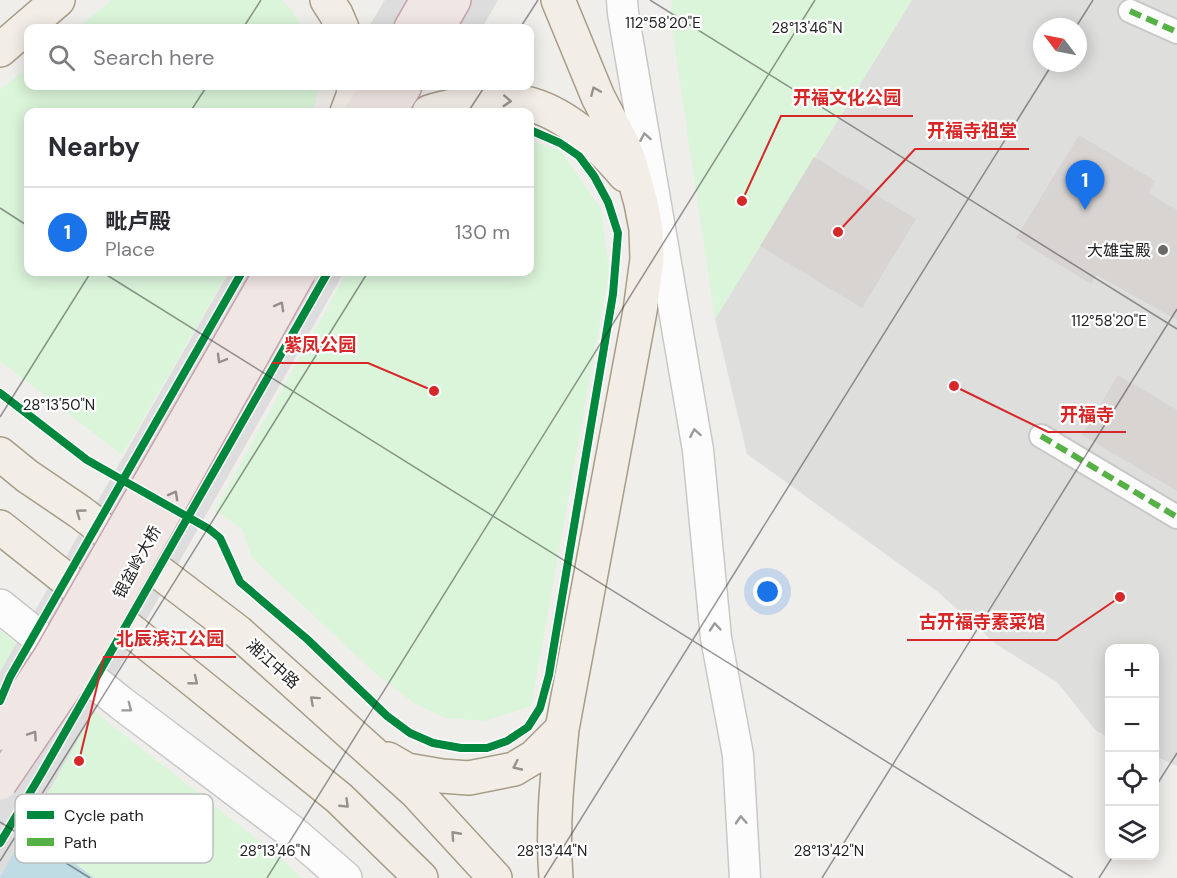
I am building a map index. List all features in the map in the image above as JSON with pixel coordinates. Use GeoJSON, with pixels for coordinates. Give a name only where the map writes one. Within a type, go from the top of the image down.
{"type":"FeatureCollection","features":[{"type":"Feature","properties":{"kind":"highway"},"geometry":{"type":"LineString","coordinates":[[413,24],[427,0]]}},
{"type":"Feature","properties":{"kind":"highway"},"geometry":{"type":"LineString","coordinates":[[440,24],[454,0]]}},
{"type":"Feature","properties":{"kind":"highway"},"geometry":{"type":"LineString","coordinates":[[364,108],[376,90]]}},
{"type":"Feature","properties":{"kind":"highway"},"geometry":{"type":"LineString","coordinates":[[391,108],[403,90]]}},
{"type":"Feature","properties":{"kind":"highway","name":"银盆岭大桥"},"geometry":{"type":"LineString","coordinates":[[0,733],[50,657],[269,276]]}},
{"type":"Feature","properties":{"kind":"highway","name":"银盆岭大桥"},"geometry":{"type":"LineString","coordinates":[[0,783],[74,675],[297,276]]}},
{"type":"Feature","properties":{"kind":"main road"},"geometry":{"type":"LineString","coordinates":[[30,24],[58,0]]}},
{"type":"Feature","properties":{"kind":"main road"},"geometry":{"type":"LineString","coordinates":[[327,0],[340,24]]}},
{"type":"Feature","properties":{"kind":"main road"},"geometry":{"type":"LineString","coordinates":[[556,878],[555,796],[562,729],[640,311],[647,259],[646,229],[641,203],[626,153],[598,97],[558,0]]}},
{"type":"Feature","properties":{"kind":"main road"},"geometry":{"type":"LineString","coordinates":[[0,50],[24,29]]}},
{"type":"Feature","properties":{"kind":"main road"},"geometry":{"type":"LineString","coordinates":[[348,108],[354,90]]}},
{"type":"Feature","properties":{"kind":"main road"},"geometry":{"type":"LineString","coordinates":[[440,108],[491,100],[513,101],[531,104],[555,115],[578,128],[607,154],[625,175],[641,203]]}},
{"type":"Feature","properties":{"kind":"main road","name":"湘江中路"},"geometry":{"type":"LineString","coordinates":[[0,454],[238,632],[416,792],[495,878]]}},
{"type":"Feature","properties":{"kind":"main road"},"geometry":{"type":"LineString","coordinates":[[0,527],[339,798],[421,878]]}},
{"type":"Feature","properties":{"kind":"main road"},"geometry":{"type":"LineString","coordinates":[[370,750],[407,770],[469,778],[514,769],[534,757],[562,729]]}},
{"type":"Feature","properties":{"kind":"street"},"geometry":{"type":"LineString","coordinates":[[622,0],[698,450],[716,638],[738,755],[745,878]]}},
{"type":"Feature","properties":{"kind":"street"},"geometry":{"type":"LineString","coordinates":[[1130,11],[1177,32]]}},
{"type":"Feature","properties":{"kind":"street"},"geometry":{"type":"LineString","coordinates":[[1041,436],[1177,517]]}},
{"type":"Feature","properties":{"kind":"street"},"geometry":{"type":"LineString","coordinates":[[0,606],[121,703],[292,832],[345,878]]}},
{"type":"Feature","properties":{"kind":"shaded area"},"geometry":{"type":"Polygon","coordinates":[[[912,0],[1177,0],[1177,766],[1159,758],[1159,644],[1105,644],[1105,735],[1096,731],[1058,683],[996,644],[938,592],[747,454],[715,319],[912,0]]]}},
{"type":"Feature","properties":{"kind":"green space"},"geometry":{"type":"Polygon","coordinates":[[[112,0],[282,0],[300,24],[82,24],[112,0]]]}},
{"type":"Feature","properties":{"kind":"green space"},"geometry":{"type":"Polygon","coordinates":[[[672,0],[912,0],[715,319],[670,15],[672,0]]]}},
{"type":"Feature","properties":{"kind":"green space"},"geometry":{"type":"Polygon","coordinates":[[[24,70],[24,90],[317,90],[313,108],[24,108],[24,276],[226,276],[122,455],[0,361],[0,90],[24,70]]]}},
{"type":"Feature","properties":{"kind":"green space"},"geometry":{"type":"Polygon","coordinates":[[[534,142],[560,150],[601,209],[609,271],[531,706],[485,721],[445,718],[414,703],[376,674],[252,558],[242,529],[215,510],[345,276],[534,276],[534,142]]]}},
{"type":"Feature","properties":{"kind":"green space"},"geometry":{"type":"Polygon","coordinates":[[[0,630],[100,716],[199,794],[15,794],[15,817],[0,806],[0,630]]]}},
{"type":"Feature","properties":{"kind":"green space"},"geometry":{"type":"Polygon","coordinates":[[[213,805],[276,854],[302,878],[94,878],[74,863],[213,863],[213,805]]]}},
{"type":"Feature","properties":{"kind":"water"},"geometry":{"type":"Polygon","coordinates":[[[0,806],[15,817],[15,863],[74,863],[94,878],[0,878],[0,806]]]}},
{"type":"Feature","properties":{"kind":"pier"},"geometry":{"type":"Polygon","coordinates":[[[385,0],[498,0],[484,24],[370,24],[385,0]]]}},
{"type":"Feature","properties":{"kind":"pier"},"geometry":{"type":"Polygon","coordinates":[[[227,276],[342,276],[47,794],[15,794],[15,851],[0,877],[0,672],[227,276]]]}},
{"type":"Feature","properties":{"kind":"building"},"geometry":{"type":"Polygon","coordinates":[[[1079,135],[1155,181],[1148,193],[1177,210],[1177,320],[1097,275],[1091,284],[1016,238],[1079,135]]]}},
{"type":"Feature","properties":{"kind":"building"},"geometry":{"type":"Polygon","coordinates":[[[814,157],[916,219],[862,308],[760,246],[814,157]]]}},
{"type":"Feature","properties":{"kind":"building"},"geometry":{"type":"Polygon","coordinates":[[[1118,375],[1177,410],[1177,491],[1082,435],[1118,375]]]}},
{"type":"Feature","properties":{"kind":"marked path"},"geometry":{"type":"LineString","coordinates":[[1130,11],[1177,32]]}},
{"type":"Feature","properties":{"kind":"marked path"},"geometry":{"type":"LineString","coordinates":[[1041,436],[1177,517]]}},
{"type":"Feature","properties":{"kind":"cycle path"},"geometry":{"type":"LineString","coordinates":[[0,393],[87,460],[209,529],[220,538],[240,582],[307,639],[387,716],[410,733],[433,743],[461,748],[487,748],[507,741],[528,727],[540,708],[549,675],[613,294],[618,233],[608,202],[594,176],[579,156],[560,143],[534,132]]}},
{"type":"Feature","properties":{"kind":"cycle path"},"geometry":{"type":"LineString","coordinates":[[0,701],[10,677],[240,276]]}},
{"type":"Feature","properties":{"kind":"cycle path"},"geometry":{"type":"LineString","coordinates":[[29,794],[326,276]]}},
{"type":"Feature","properties":{"kind":"cycle path"},"geometry":{"type":"LineString","coordinates":[[0,843],[15,818]]}},
{"type":"Feature","properties":{"kind":"place","name":"开福文化公园"},"geometry":{"type":"Point","coordinates":[742,201]}},
{"type":"Feature","properties":{"kind":"place","name":"毗卢殿"},"geometry":{"type":"Point","coordinates":[1085,210]}},
{"type":"Feature","properties":{"kind":"place","name":"开福寺祖堂"},"geometry":{"type":"Point","coordinates":[838,232]}},
{"type":"Feature","properties":{"kind":"place","name":"大雄宝殿"},"geometry":{"type":"Point","coordinates":[1163,250]}},
{"type":"Feature","properties":{"kind":"place","name":"开福寺"},"geometry":{"type":"Point","coordinates":[954,386]}},
{"type":"Feature","properties":{"kind":"place","name":"紫凤公园"},"geometry":{"type":"Point","coordinates":[434,391]}},
{"type":"Feature","properties":{"kind":"place","name":"古开福寺素菜馆"},"geometry":{"type":"Point","coordinates":[1120,597]}},
{"type":"Feature","properties":{"kind":"place","name":"北辰滨江公园"},"geometry":{"type":"Point","coordinates":[79,761]}}]}
